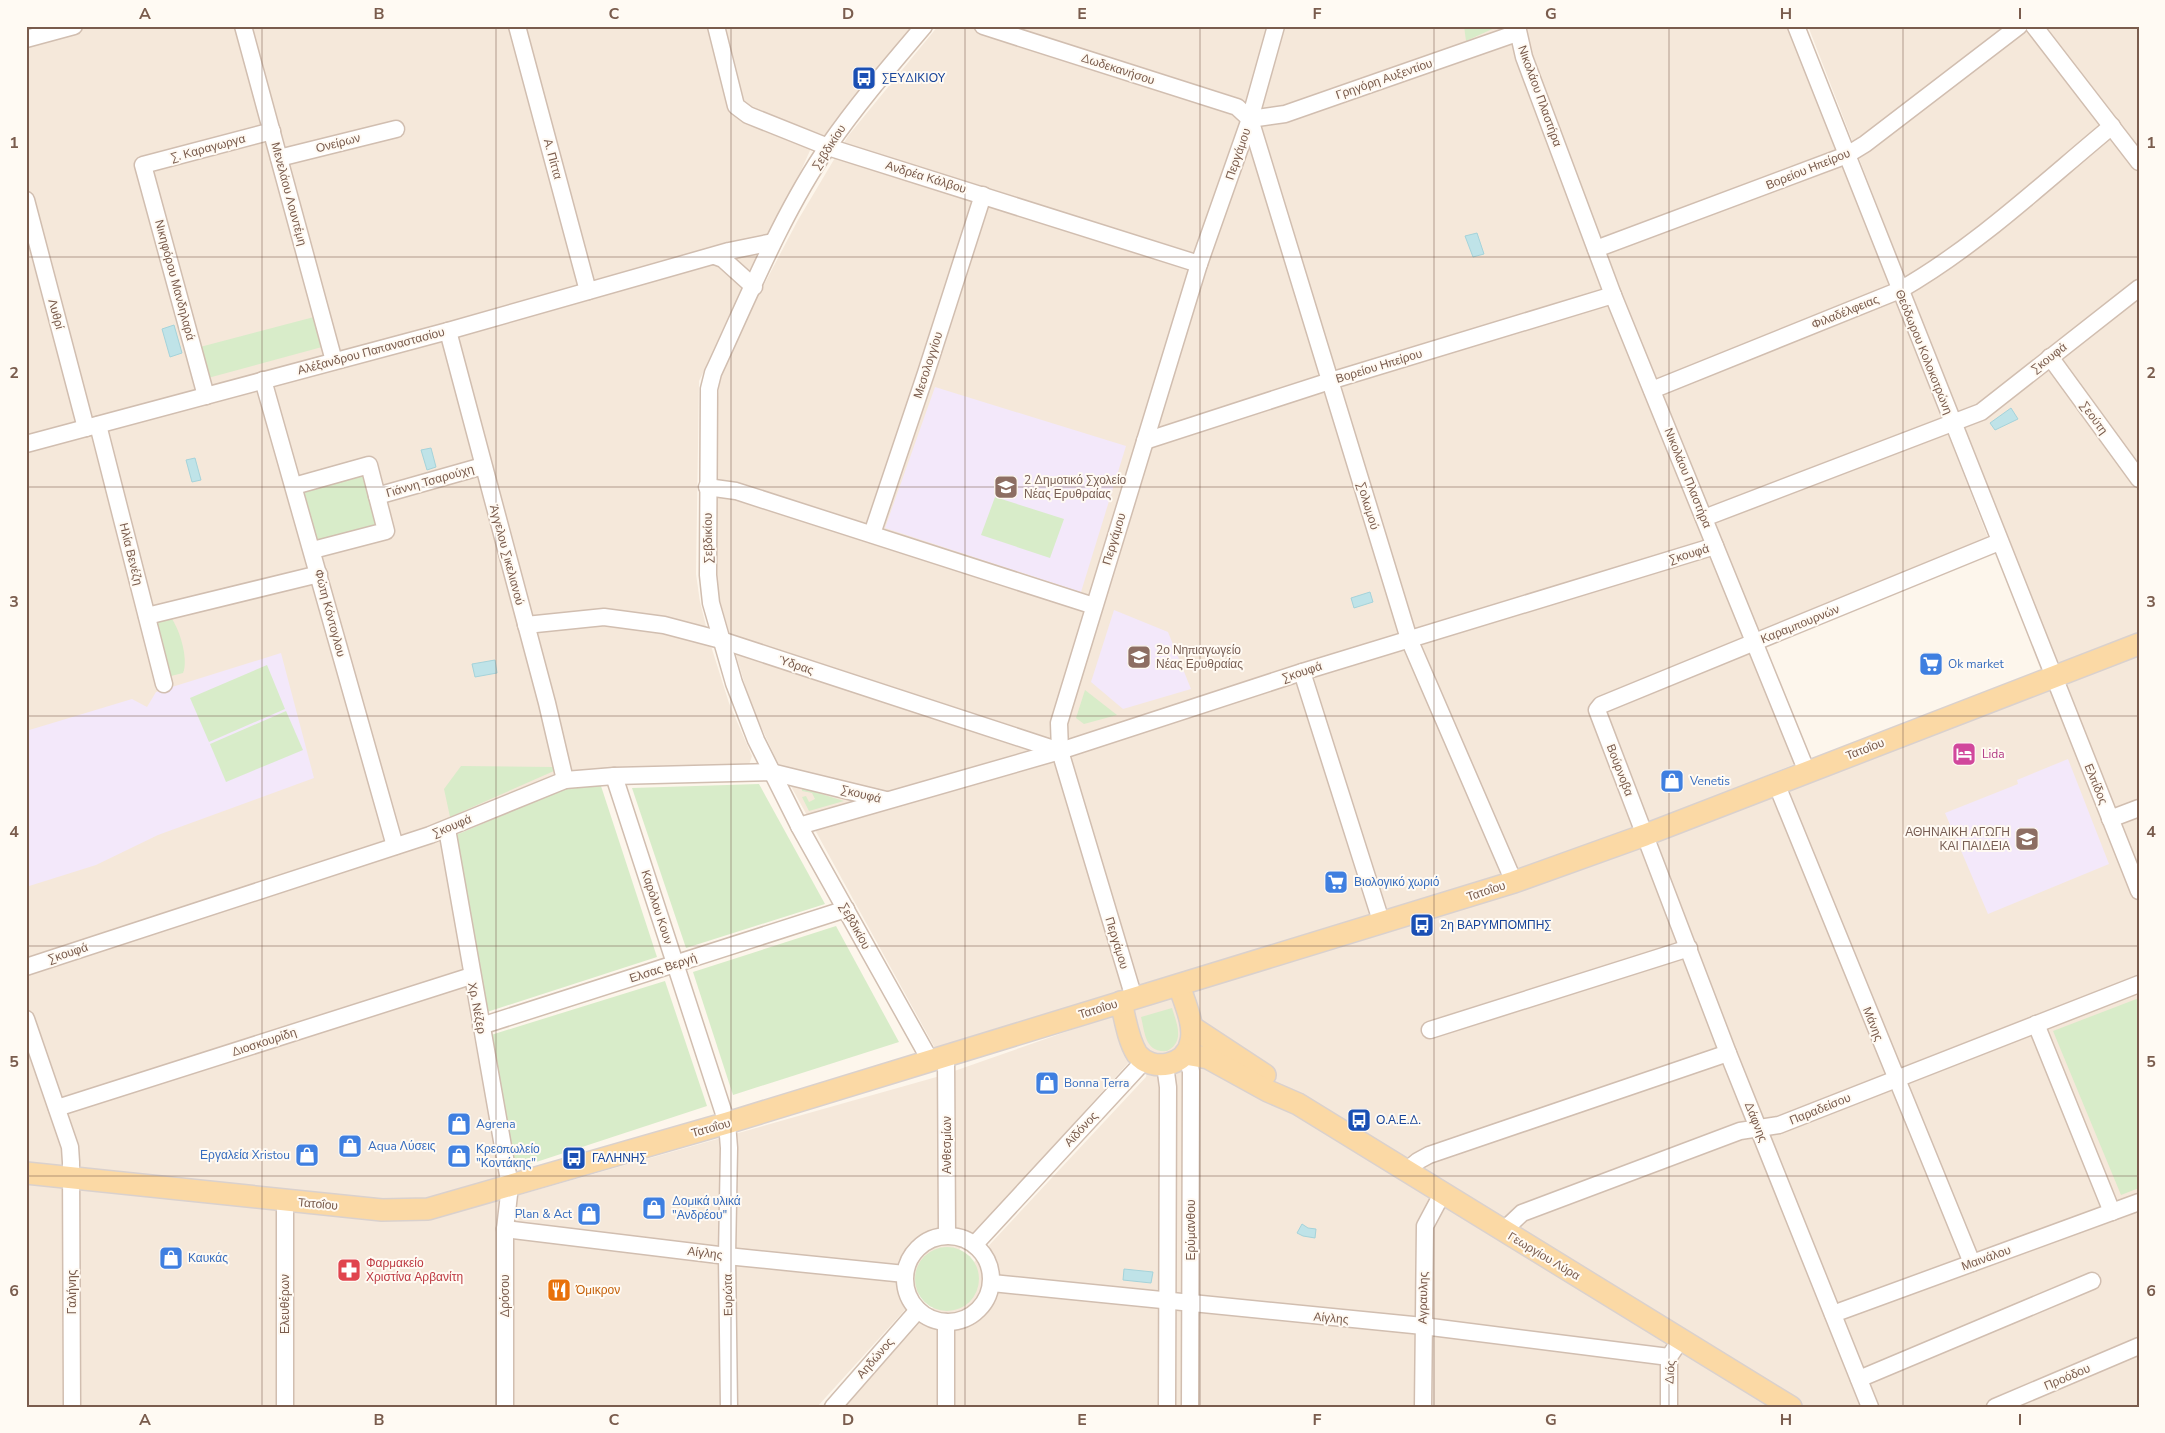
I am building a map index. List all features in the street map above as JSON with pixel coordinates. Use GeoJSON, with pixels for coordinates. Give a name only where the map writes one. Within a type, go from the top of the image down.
{"type":"FeatureCollection","features":[{"type":"Feature","properties":{"kind":"main road","name":"Τατοΐου"},"geometry":{"type":"LineString","coordinates":[[26,1173],[285,1201],[410,1210],[428,1209],[727,1124],[1514,882],[1645,835],[2139,644]]}},
{"type":"Feature","properties":{"kind":"main road"},"geometry":{"type":"LineString","coordinates":[[1128,1000],[1136,1052],[1144,1061],[1164,1065],[1175,1062],[1185,1054],[1191,1042],[1192,1027],[1179,985]]}},
{"type":"Feature","properties":{"kind":"main road","name":"Γεωργίου Λύρα"},"geometry":{"type":"LineString","coordinates":[[1192,1027],[1275,1081],[1298,1104]]}},
{"type":"Feature","properties":{"kind":"main road","name":"Γεωργίου Λύρα"},"geometry":{"type":"LineString","coordinates":[[1185,1054],[1208,1058],[1268,1092],[1298,1104],[1791,1407]]}},
{"type":"Feature","properties":{"kind":"street"},"geometry":{"type":"LineString","coordinates":[[26,39],[74,26]]}},
{"type":"Feature","properties":{"kind":"street","name":"Μενελάου Λουντέμη"},"geometry":{"type":"LineString","coordinates":[[243,26],[334,361]]}},
{"type":"Feature","properties":{"kind":"street","name":"Ανδρέα Κάλβου"},"geometry":{"type":"LineString","coordinates":[[716,26],[733,96],[741,112],[828,147],[1199,264]]}},
{"type":"Feature","properties":{"kind":"street","name":"Σεβδικίου"},"geometry":{"type":"LineString","coordinates":[[924,26],[858,105],[828,147],[774,242],[714,373],[709,389],[708,575],[712,604],[721,640],[744,714],[771,772],[846,909],[938,1058]]}},
{"type":"Feature","properties":{"kind":"street","name":"Δωδεκανήσου"},"geometry":{"type":"LineString","coordinates":[[983,26],[1237,107],[1250,119]]}},
{"type":"Feature","properties":{"kind":"street","name":"Περγάμου"},"geometry":{"type":"LineString","coordinates":[[1128,1000],[1060,751],[1059,723],[1199,264],[1250,119],[1276,26]]}},
{"type":"Feature","properties":{"kind":"street","name":"Θεόδωρου Κολοκοτρώνη"},"geometry":{"type":"LineString","coordinates":[[1796,26],[2052,677]]}},
{"type":"Feature","properties":{"kind":"street","name":"Βορείου Ηπείρου"},"geometry":{"type":"LineString","coordinates":[[1596,249],[1847,155],[1865,144],[2019,26]]}},
{"type":"Feature","properties":{"kind":"street"},"geometry":{"type":"LineString","coordinates":[[2034,26],[2139,162]]}},
{"type":"Feature","properties":{"kind":"street","name":"Α. Πίττα"},"geometry":{"type":"LineString","coordinates":[[522,27],[588,291]]}},
{"type":"Feature","properties":{"kind":"street","name":"Γρηγόρη Αυξεντίου"},"geometry":{"type":"LineString","coordinates":[[1250,119],[1285,114],[1517,29]]}},
{"type":"Feature","properties":{"kind":"street","name":"Νικολάου Πλαστήρα"},"geometry":{"type":"LineString","coordinates":[[1517,29],[1524,56],[1613,295],[1806,772]]}},
{"type":"Feature","properties":{"kind":"street","name":"Σολωμού"},"geometry":{"type":"LineString","coordinates":[[1250,119],[1409,639],[1514,882]]}},
{"type":"Feature","properties":{"kind":"street","name":"Φιλαδέλφειας"},"geometry":{"type":"LineString","coordinates":[[1652,390],[1900,290],[1955,255],[2112,126]]}},
{"type":"Feature","properties":{"kind":"street","name":"Ονείρων"},"geometry":{"type":"LineString","coordinates":[[279,158],[396,129]]}},
{"type":"Feature","properties":{"kind":"street","name":"Σ. Καραγωργα"},"geometry":{"type":"LineString","coordinates":[[143,165],[272,131]]}},
{"type":"Feature","properties":{"kind":"street","name":"Νικηφόρου Μανδηλαρά"},"geometry":{"type":"LineString","coordinates":[[143,165],[206,396]]}},
{"type":"Feature","properties":{"kind":"street","name":"Μεσολογγίου"},"geometry":{"type":"LineString","coordinates":[[872,534],[983,195]]}},
{"type":"Feature","properties":{"kind":"street","name":"Λυθρί"},"geometry":{"type":"LineString","coordinates":[[26,200],[92,426]]}},
{"type":"Feature","properties":{"kind":"street","name":"Αλέξανδρου Παπαναστασίου"},"geometry":{"type":"LineString","coordinates":[[26,444],[715,256],[774,242]]}},
{"type":"Feature","properties":{"kind":"street"},"geometry":{"type":"LineString","coordinates":[[715,256],[723,259],[754,286]]}},
{"type":"Feature","properties":{"kind":"street","name":"Σκουφά"},"geometry":{"type":"LineString","coordinates":[[1704,518],[1981,412],[2139,288]]}},
{"type":"Feature","properties":{"kind":"street","name":"Βορείου Ηπείρου"},"geometry":{"type":"LineString","coordinates":[[1145,441],[1330,380],[1613,295]]}},
{"type":"Feature","properties":{"kind":"street","name":"Άγγελου Σικελιανού"},"geometry":{"type":"LineString","coordinates":[[448,330],[565,780]]}},
{"type":"Feature","properties":{"kind":"street","name":"Σεούτη"},"geometry":{"type":"LineString","coordinates":[[2050,357],[2139,479]]}},
{"type":"Feature","properties":{"kind":"street","name":"Φώτη Κόντογλου"},"geometry":{"type":"LineString","coordinates":[[263,380],[313,550],[394,846]]}},
{"type":"Feature","properties":{"kind":"street","name":"Ηλία Βενέζη"},"geometry":{"type":"LineString","coordinates":[[92,426],[147,616],[164,684]]}},
{"type":"Feature","properties":{"kind":"street","name":"Γιάννη Τσαρούχη"},"geometry":{"type":"LineString","coordinates":[[294,486],[369,465],[386,531],[313,550]]}},
{"type":"Feature","properties":{"kind":"street","name":"Γιάννη Τσαρούχη"},"geometry":{"type":"LineString","coordinates":[[377,496],[483,466]]}},
{"type":"Feature","properties":{"kind":"street"},"geometry":{"type":"LineString","coordinates":[[707,487],[736,491],[1094,606]]}},
{"type":"Feature","properties":{"kind":"street","name":"Καραμπουρνών"},"geometry":{"type":"LineString","coordinates":[[1600,705],[1999,542]]}},
{"type":"Feature","properties":{"kind":"street","name":"Σκουφά"},"geometry":{"type":"LineString","coordinates":[[799,826],[1060,751],[1302,672],[1716,546]]}},
{"type":"Feature","properties":{"kind":"street"},"geometry":{"type":"LineString","coordinates":[[147,616],[319,574]]}},
{"type":"Feature","properties":{"kind":"street","name":"Ύδρας"},"geometry":{"type":"LineString","coordinates":[[526,625],[604,617],[664,625],[721,640],[1060,751]]}},
{"type":"Feature","properties":{"kind":"street"},"geometry":{"type":"LineString","coordinates":[[1302,672],[1382,924]]}},
{"type":"Feature","properties":{"kind":"street","name":"Ελπίδος"},"geometry":{"type":"LineString","coordinates":[[2052,677],[2139,891]]}},
{"type":"Feature","properties":{"kind":"street","name":"Βούρνοβα"},"geometry":{"type":"LineString","coordinates":[[1600,705],[1597,710],[1645,835]]}},
{"type":"Feature","properties":{"kind":"street","name":"Σκουφά"},"geometry":{"type":"LineString","coordinates":[[26,967],[446,829],[565,780],[614,776],[771,772],[889,801]]}},
{"type":"Feature","properties":{"kind":"street","name":"Καρόλου Κουν"},"geometry":{"type":"LineString","coordinates":[[614,776],[727,1124]]}},
{"type":"Feature","properties":{"kind":"street","name":"Μάνης"},"geometry":{"type":"LineString","coordinates":[[1776,783],[1972,1263]]}},
{"type":"Feature","properties":{"kind":"street"},"geometry":{"type":"LineString","coordinates":[[2110,819],[2139,808]]}},
{"type":"Feature","properties":{"kind":"street","name":"Χρ. Νέζερ"},"geometry":{"type":"LineString","coordinates":[[446,829],[510,1186]]}},
{"type":"Feature","properties":{"kind":"street","name":"Δάφνης"},"geometry":{"type":"LineString","coordinates":[[1645,835],[1728,1053],[1870,1407]]}},
{"type":"Feature","properties":{"kind":"street","name":"Ελσας Βεργή"},"geometry":{"type":"LineString","coordinates":[[481,1026],[846,909]]}},
{"type":"Feature","properties":{"kind":"street"},"geometry":{"type":"LineString","coordinates":[[1430,1030],[1689,948]]}},
{"type":"Feature","properties":{"kind":"street","name":"Διοσκουρίδη"},"geometry":{"type":"LineString","coordinates":[[57,1108],[471,976]]}},
{"type":"Feature","properties":{"kind":"street","name":"Παραδείσου"},"geometry":{"type":"LineString","coordinates":[[1503,1231],[1522,1213],[1740,1131],[1779,1125],[2139,984]]}},
{"type":"Feature","properties":{"kind":"street","name":"Γαλήνης"},"geometry":{"type":"LineString","coordinates":[[26,1019],[70,1147],[72,1407]]}},
{"type":"Feature","properties":{"kind":"street"},"geometry":{"type":"LineString","coordinates":[[2036,1024],[2112,1212]]}},
{"type":"Feature","properties":{"kind":"street"},"geometry":{"type":"LineString","coordinates":[[1406,1171],[1418,1160],[1429,1155],[1728,1053]]}},
{"type":"Feature","properties":{"kind":"street","name":"Ερύμανθου"},"geometry":{"type":"LineString","coordinates":[[1185,1054],[1192,1071],[1190,1407]]}},
{"type":"Feature","properties":{"kind":"street","name":"Ανθεσμίων"},"geometry":{"type":"LineString","coordinates":[[938,1058],[946,1235]]}},
{"type":"Feature","properties":{"kind":"street","name":"Αϊδόνος"},"geometry":{"type":"LineString","coordinates":[[975,1244],[1144,1061]]}},
{"type":"Feature","properties":{"kind":"street","name":"Ερύμανθου"},"geometry":{"type":"LineString","coordinates":[[1164,1065],[1168,1087],[1167,1407]]}},
{"type":"Feature","properties":{"kind":"street","name":"Ευρώτα"},"geometry":{"type":"LineString","coordinates":[[727,1124],[729,1148],[727,1256],[729,1407]]}},
{"type":"Feature","properties":{"kind":"street","name":"Δρόσου"},"geometry":{"type":"LineString","coordinates":[[505,1407],[505,1229],[510,1186]]}},
{"type":"Feature","properties":{"kind":"street","name":"Αγραυλης"},"geometry":{"type":"LineString","coordinates":[[1422,1407],[1425,1226],[1442,1194]]}},
{"type":"Feature","properties":{"kind":"street","name":"Ελευθέρων"},"geometry":{"type":"LineString","coordinates":[[285,1201],[285,1407]]}},
{"type":"Feature","properties":{"kind":"street","name":"Μαινάλου"},"geometry":{"type":"LineString","coordinates":[[1833,1314],[2139,1202]]}},
{"type":"Feature","properties":{"kind":"street","name":"Αίγλης"},"geometry":{"type":"LineString","coordinates":[[505,1229],[727,1256],[905,1274]]}},
{"type":"Feature","properties":{"kind":"street"},"geometry":{"type":"LineString","coordinates":[[946,1235],[956,1236],[975,1244],[985,1255],[991,1269],[992,1283],[987,1299],[977,1312],[962,1320],[946,1322],[926,1316],[918,1310],[908,1293],[905,1274],[910,1259],[919,1247],[932,1238],[946,1235]]}},
{"type":"Feature","properties":{"kind":"street"},"geometry":{"type":"LineString","coordinates":[[1859,1379],[2092,1281]]}},
{"type":"Feature","properties":{"kind":"street","name":"Αίγλης"},"geometry":{"type":"LineString","coordinates":[[992,1283],[1190,1305],[1423,1326],[1669,1358]]}},
{"type":"Feature","properties":{"kind":"street","name":"Αηδώνος"},"geometry":{"type":"LineString","coordinates":[[833,1407],[918,1310]]}},
{"type":"Feature","properties":{"kind":"street"},"geometry":{"type":"LineString","coordinates":[[946,1322],[946,1407]]}},
{"type":"Feature","properties":{"kind":"street","name":"Διός"},"geometry":{"type":"LineString","coordinates":[[1669,1407],[1669,1358],[1680,1339]]}},
{"type":"Feature","properties":{"kind":"street","name":"Προόδου"},"geometry":{"type":"LineString","coordinates":[[1995,1407],[2139,1346]]}},
{"type":"Feature","properties":{"kind":"shaded area"},"geometry":{"type":"Polygon","coordinates":[[[26,26],[710,26],[732,114],[812,146],[776,227],[699,381],[696,574],[700,602],[711,646],[729,703],[752,756],[749,765],[559,774],[440,827],[471,1022],[502,1181],[408,1204],[26,1164],[26,26]]]}},
{"type":"Feature","properties":{"kind":"shaded area"},"geometry":{"type":"Polygon","coordinates":[[[719,26],[912,26],[825,137],[745,110],[719,26]]]}},
{"type":"Feature","properties":{"kind":"shaded area"},"geometry":{"type":"Polygon","coordinates":[[[938,26],[1790,26],[1988,538],[1745,638],[1797,763],[1590,847],[1518,872],[936,1050],[776,759],[751,705],[718,595],[716,551],[717,408],[720,377],[758,296],[798,220],[848,136],[938,26]]]}},
{"type":"Feature","properties":{"kind":"shaded area"},"geometry":{"type":"Polygon","coordinates":[[[1808,26],[2139,26],[2139,1407],[1804,1407],[1669,1325],[1775,1407],[844,1407],[993,1241],[1146,1077],[1150,1055],[1130,1061],[817,1407],[26,1407],[26,1181],[416,1220],[523,1194],[940,1076],[1134,1008],[1589,867],[2062,684],[1808,26]]]}},
{"type":"Feature","properties":{"kind":"shaded area","name":"2 Δημοτικό Σχολείο Νέας Ερυθραίας"},"geometry":{"type":"Polygon","coordinates":[[[935,387],[1126,446],[1081,592],[885,528],[935,387]]]}},
{"type":"Feature","properties":{"kind":"shaded area","name":"2ο Νηπιαγωγείο Νέας Ερυθραίας"},"geometry":{"type":"Polygon","coordinates":[[[1114,610],[1168,632],[1191,689],[1123,709],[1091,682],[1114,610]]]}},
{"type":"Feature","properties":{"kind":"shaded area"},"geometry":{"type":"Polygon","coordinates":[[[281,653],[314,778],[158,835],[96,865],[26,887],[26,731],[132,699],[147,707],[156,692],[281,653]]]}},
{"type":"Feature","properties":{"kind":"shaded area","name":"ΑΘΗΝΑΙΚΗ ΑΓΩΓΗ ΚΑΙ ΠΑΙΔΕΙΑ"},"geometry":{"type":"Polygon","coordinates":[[[2068,759],[2109,864],[1988,914],[1945,813],[2018,784],[2017,780],[2068,759]]]}},
{"type":"Feature","properties":{"kind":"green space"},"geometry":{"type":"Polygon","coordinates":[[[1464,26],[1499,26],[1466,41],[1464,26]]]}},
{"type":"Feature","properties":{"kind":"green space"},"geometry":{"type":"Polygon","coordinates":[[[314,317],[322,347],[208,378],[200,347],[314,317]]]}},
{"type":"Feature","properties":{"kind":"green space"},"geometry":{"type":"Polygon","coordinates":[[[365,471],[381,527],[319,544],[303,490],[365,471]]]}},
{"type":"Feature","properties":{"kind":"green space"},"geometry":{"type":"Polygon","coordinates":[[[995,497],[1064,519],[1050,558],[981,535],[995,497]]]}},
{"type":"Feature","properties":{"kind":"green space"},"geometry":{"type":"Polygon","coordinates":[[[168,614],[176,626],[182,642],[185,659],[183,673],[171,676],[154,621],[168,614]]]}},
{"type":"Feature","properties":{"kind":"green space"},"geometry":{"type":"Polygon","coordinates":[[[267,665],[285,709],[209,742],[190,698],[267,665]]]}},
{"type":"Feature","properties":{"kind":"green space"},"geometry":{"type":"Polygon","coordinates":[[[1085,690],[1117,715],[1084,724],[1076,718],[1085,690]]]}},
{"type":"Feature","properties":{"kind":"green space"},"geometry":{"type":"Polygon","coordinates":[[[286,711],[303,750],[226,782],[210,744],[286,711]]]}},
{"type":"Feature","properties":{"kind":"green space"},"geometry":{"type":"Polygon","coordinates":[[[461,766],[553,767],[554,771],[450,817],[444,789],[461,766]]]}},
{"type":"Feature","properties":{"kind":"green space"},"geometry":{"type":"Polygon","coordinates":[[[759,784],[825,904],[686,948],[632,788],[759,784]]]}},
{"type":"Feature","properties":{"kind":"green space"},"geometry":{"type":"Polygon","coordinates":[[[601,786],[657,957],[487,1012],[456,835],[566,788],[601,786]]]}},
{"type":"Feature","properties":{"kind":"green space"},"geometry":{"type":"Polygon","coordinates":[[[802,788],[844,801],[809,811],[802,797],[806,796],[809,802],[815,799],[812,793],[802,791],[802,788]]]}},
{"type":"Feature","properties":{"kind":"green space"},"geometry":{"type":"Polygon","coordinates":[[[836,926],[899,1042],[733,1095],[693,972],[836,926]]]}},
{"type":"Feature","properties":{"kind":"green space"},"geometry":{"type":"Polygon","coordinates":[[[665,981],[707,1106],[515,1169],[491,1035],[665,981]]]}},
{"type":"Feature","properties":{"kind":"green space"},"geometry":{"type":"Polygon","coordinates":[[[2139,998],[2139,1188],[2121,1195],[2053,1031],[2139,998]]]}},
{"type":"Feature","properties":{"kind":"green space"},"geometry":{"type":"Polygon","coordinates":[[[1172,1008],[1178,1032],[1176,1043],[1167,1051],[1154,1049],[1147,1041],[1141,1017],[1172,1008]]]}},
{"type":"Feature","properties":{"kind":"green space"},"geometry":{"type":"Polygon","coordinates":[[[947,1247],[965,1253],[973,1261],[979,1279],[973,1297],[965,1305],[947,1311],[929,1305],[921,1297],[915,1279],[921,1261],[929,1253],[947,1247]]]}},
{"type":"Feature","properties":{"kind":"water"},"geometry":{"type":"Polygon","coordinates":[[[1477,233],[1484,254],[1473,257],[1465,236],[1477,233]]]}},
{"type":"Feature","properties":{"kind":"water"},"geometry":{"type":"Polygon","coordinates":[[[174,325],[182,353],[170,357],[162,329],[174,325]]]}},
{"type":"Feature","properties":{"kind":"water"},"geometry":{"type":"Polygon","coordinates":[[[2011,408],[2018,419],[1995,430],[1990,423],[2011,408]]]}},
{"type":"Feature","properties":{"kind":"water"},"geometry":{"type":"Polygon","coordinates":[[[431,448],[436,467],[427,470],[421,450],[431,448]]]}},
{"type":"Feature","properties":{"kind":"water"},"geometry":{"type":"Polygon","coordinates":[[[195,458],[201,480],[192,482],[186,460],[195,458]]]}},
{"type":"Feature","properties":{"kind":"water"},"geometry":{"type":"Polygon","coordinates":[[[1370,592],[1373,602],[1354,608],[1351,598],[1370,592]]]}},
{"type":"Feature","properties":{"kind":"water"},"geometry":{"type":"Polygon","coordinates":[[[495,660],[497,673],[475,677],[472,664],[495,660]]]}},
{"type":"Feature","properties":{"kind":"water"},"geometry":{"type":"Polygon","coordinates":[[[1302,1224],[1308,1228],[1316,1229],[1315,1238],[1297,1233],[1302,1224]]]}},
{"type":"Feature","properties":{"kind":"water"},"geometry":{"type":"Polygon","coordinates":[[[1124,1269],[1153,1272],[1151,1283],[1123,1280],[1124,1269]]]}},
{"type":"Feature","properties":{"kind":"place","name":"ΣΕΥΔΙΚΙΟΥ"},"geometry":{"type":"Point","coordinates":[864,78]}},
{"type":"Feature","properties":{"kind":"place","name":"2 Δημοτικό Σχολείο Νέας Ερυθραίας"},"geometry":{"type":"Point","coordinates":[1006,487]}},
{"type":"Feature","properties":{"kind":"place","name":"2ο Νηπιαγωγείο Νέας Ερυθραίας"},"geometry":{"type":"Point","coordinates":[1139,657]}},
{"type":"Feature","properties":{"kind":"place","name":"Ok market"},"geometry":{"type":"Point","coordinates":[1931,664]}},
{"type":"Feature","properties":{"kind":"place","name":"Lida"},"geometry":{"type":"Point","coordinates":[1964,754]}},
{"type":"Feature","properties":{"kind":"place","name":"Venetis"},"geometry":{"type":"Point","coordinates":[1672,781]}},
{"type":"Feature","properties":{"kind":"place","name":"ΑΘΗΝΑΙΚΗ ΑΓΩΓΗ ΚΑΙ ΠΑΙΔΕΙΑ"},"geometry":{"type":"Point","coordinates":[2027,839]}},
{"type":"Feature","properties":{"kind":"place","name":"Βιολογικό χωριό"},"geometry":{"type":"Point","coordinates":[1336,882]}},
{"type":"Feature","properties":{"kind":"place","name":"2η ΒΑΡΥΜΠΟΜΠΗΣ"},"geometry":{"type":"Point","coordinates":[1422,925]}},
{"type":"Feature","properties":{"kind":"place","name":"Bonna Terra"},"geometry":{"type":"Point","coordinates":[1047,1083]}},
{"type":"Feature","properties":{"kind":"place","name":"Ο.Α.Ε.Δ."},"geometry":{"type":"Point","coordinates":[1359,1120]}},
{"type":"Feature","properties":{"kind":"place","name":"Agrena"},"geometry":{"type":"Point","coordinates":[459,1124]}},
{"type":"Feature","properties":{"kind":"place","name":"Aqua Λύσεις"},"geometry":{"type":"Point","coordinates":[350,1146]}},
{"type":"Feature","properties":{"kind":"place","name":"Εργαλεία Xristou"},"geometry":{"type":"Point","coordinates":[307,1155]}},
{"type":"Feature","properties":{"kind":"place","name":"Κρεοπωλείο \"Κοντάκης\""},"geometry":{"type":"Point","coordinates":[459,1156]}},
{"type":"Feature","properties":{"kind":"place","name":"ΓΑΛΗΝΗΣ"},"geometry":{"type":"Point","coordinates":[574,1158]}},
{"type":"Feature","properties":{"kind":"place","name":"Δομικά υλικά \"Ανδρέου\""},"geometry":{"type":"Point","coordinates":[654,1208]}},
{"type":"Feature","properties":{"kind":"place","name":"Plan & Act"},"geometry":{"type":"Point","coordinates":[589,1214]}},
{"type":"Feature","properties":{"kind":"place","name":"Καυκάς"},"geometry":{"type":"Point","coordinates":[171,1258]}},
{"type":"Feature","properties":{"kind":"place","name":"Φαρμακείο Χριστίνα Αρβανίτη"},"geometry":{"type":"Point","coordinates":[349,1270]}},
{"type":"Feature","properties":{"kind":"place","name":"Όμικρον"},"geometry":{"type":"Point","coordinates":[559,1290]}}]}
